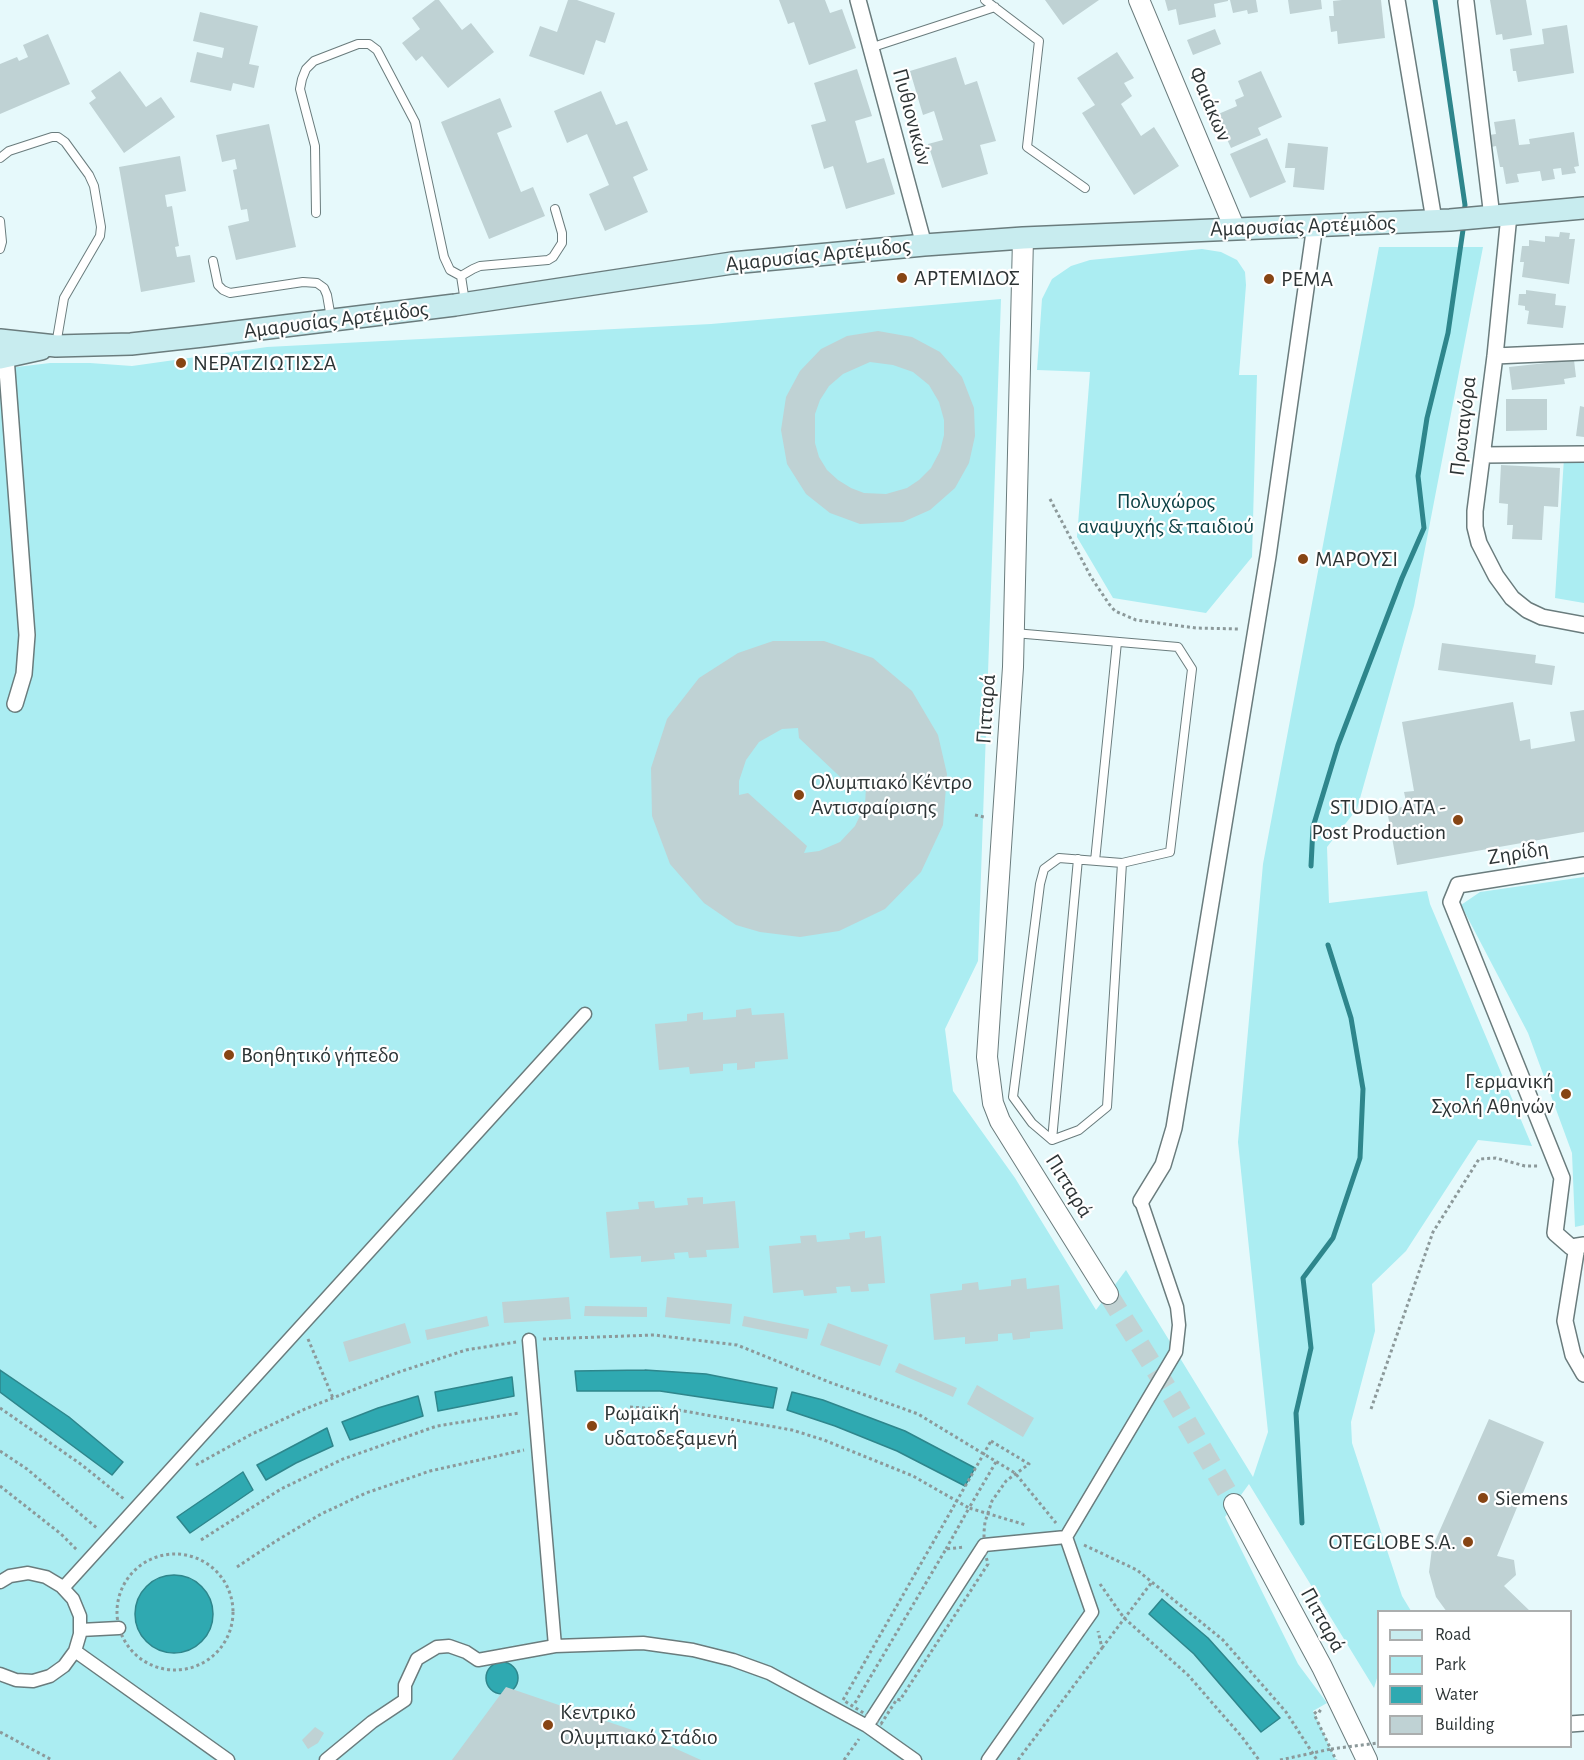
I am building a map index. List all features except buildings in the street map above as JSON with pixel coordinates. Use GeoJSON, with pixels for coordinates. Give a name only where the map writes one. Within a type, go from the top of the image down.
{"type":"FeatureCollection","features":[{"type":"Feature","properties":{"kind":"main road","name":"Αμαρυσίας Αρτέμιδος"},"geometry":{"type":"LineString","coordinates":[[2,351],[56,346],[131,344],[466,303],[732,263],[924,245],[1023,238],[1442,220],[1584,207]]}},
{"type":"Feature","properties":{"kind":"street","name":"Πυθιονικών"},"geometry":{"type":"LineString","coordinates":[[858,0],[924,245]]}},
{"type":"Feature","properties":{"kind":"street","name":"Φαιάκων"},"geometry":{"type":"LineString","coordinates":[[1139,0],[1235,228]]}},
{"type":"Feature","properties":{"kind":"street"},"geometry":{"type":"LineString","coordinates":[[1397,0],[1442,220]]}},
{"type":"Feature","properties":{"kind":"street","name":"Πρωταγόρα"},"geometry":{"type":"LineString","coordinates":[[1466,2],[1492,216],[1495,356],[1475,526],[1479,543],[1496,576],[1512,598],[1527,610],[1542,617],[1584,625]]}},
{"type":"Feature","properties":{"kind":"street"},"geometry":{"type":"LineString","coordinates":[[988,1760],[1092,1612],[1066,1537],[1176,1352],[1179,1324],[1177,1307],[1141,1200],[1163,1165],[1174,1128],[1256,630],[1316,225]]}},
{"type":"Feature","properties":{"kind":"street","name":"Πιτταρά"},"geometry":{"type":"LineString","coordinates":[[1023,238],[1014,633],[988,1034],[989,1082],[993,1103],[1000,1120],[1108,1294]]}},
{"type":"Feature","properties":{"kind":"street"},"geometry":{"type":"LineString","coordinates":[[2,351],[27,635],[24,674],[15,704]]}},
{"type":"Feature","properties":{"kind":"street"},"geometry":{"type":"LineString","coordinates":[[1495,356],[1584,352]]}},
{"type":"Feature","properties":{"kind":"street"},"geometry":{"type":"LineString","coordinates":[[1483,455],[1584,454]]}},
{"type":"Feature","properties":{"kind":"street","name":"Ζηρίδη"},"geometry":{"type":"LineString","coordinates":[[1556,1165],[1450,902],[1458,885],[1584,865]]}},
{"type":"Feature","properties":{"kind":"street"},"geometry":{"type":"LineString","coordinates":[[63,1588],[585,1014]]}},
{"type":"Feature","properties":{"kind":"street"},"geometry":{"type":"LineString","coordinates":[[1556,1165],[1562,1178],[1555,1233],[1571,1247],[1580,1246],[1565,1321],[1573,1355],[1584,1374]]}},
{"type":"Feature","properties":{"kind":"street"},"geometry":{"type":"LineString","coordinates":[[528,1340],[555,1646]]}},
{"type":"Feature","properties":{"kind":"street","name":"Πιτταρά"},"geometry":{"type":"LineString","coordinates":[[1234,1504],[1322,1667],[1367,1760]]}},
{"type":"Feature","properties":{"kind":"street"},"geometry":{"type":"LineString","coordinates":[[870,1722],[984,1545],[1066,1537]]}},
{"type":"Feature","properties":{"kind":"street"},"geometry":{"type":"LineString","coordinates":[[0,1582],[10,1576],[28,1573],[46,1577],[63,1588],[73,1599],[80,1616],[80,1630],[75,1651],[64,1666],[50,1676],[33,1681],[16,1680],[0,1674]]}},
{"type":"Feature","properties":{"kind":"street"},"geometry":{"type":"LineString","coordinates":[[80,1630],[118,1628]]}},
{"type":"Feature","properties":{"kind":"street"},"geometry":{"type":"LineString","coordinates":[[326,1760],[372,1722],[405,1700],[405,1685],[410,1670],[417,1659],[428,1651],[449,1646],[466,1652],[478,1660],[555,1646],[643,1643],[693,1650],[733,1660],[769,1673],[851,1710],[870,1722],[915,1760]]}},
{"type":"Feature","properties":{"kind":"street"},"geometry":{"type":"LineString","coordinates":[[75,1651],[228,1760]]}},
{"type":"Feature","properties":{"kind":"lane"},"geometry":{"type":"LineString","coordinates":[[985,0],[1039,41],[1027,147],[1085,188]]}},
{"type":"Feature","properties":{"kind":"lane"},"geometry":{"type":"LineString","coordinates":[[870,48],[995,8]]}},
{"type":"Feature","properties":{"kind":"lane"},"geometry":{"type":"LineString","coordinates":[[316,213],[315,146],[300,89],[302,79],[306,69],[314,62],[358,44],[369,44],[377,50],[415,122],[444,257],[450,270],[461,276]]}},
{"type":"Feature","properties":{"kind":"lane"},"geometry":{"type":"LineString","coordinates":[[0,158],[9,151],[58,137],[65,142],[89,175],[94,186],[101,227],[100,236],[64,298],[56,346]]}},
{"type":"Feature","properties":{"kind":"lane"},"geometry":{"type":"LineString","coordinates":[[461,276],[480,266],[548,260],[553,257],[562,243],[555,208]]}},
{"type":"Feature","properties":{"kind":"lane"},"geometry":{"type":"LineString","coordinates":[[0,221],[2,242],[0,249]]}},
{"type":"Feature","properties":{"kind":"lane"},"geometry":{"type":"LineString","coordinates":[[213,261],[218,285],[230,293],[303,282],[317,283],[324,288],[327,295],[331,320]]}},
{"type":"Feature","properties":{"kind":"lane"},"geometry":{"type":"LineString","coordinates":[[461,276],[466,303]]}},
{"type":"Feature","properties":{"kind":"lane"},"geometry":{"type":"LineString","coordinates":[[1014,633],[1178,647],[1192,669],[1170,852],[1122,863],[1059,858],[1044,869],[1040,884],[1013,1097],[1032,1124],[1052,1140]]}},
{"type":"Feature","properties":{"kind":"lane"},"geometry":{"type":"LineString","coordinates":[[1095,861],[1117,642]]}},
{"type":"Feature","properties":{"kind":"lane"},"geometry":{"type":"LineString","coordinates":[[1052,1140],[1078,859]]}},
{"type":"Feature","properties":{"kind":"lane"},"geometry":{"type":"LineString","coordinates":[[1052,1140],[1079,1130],[1107,1107],[1122,863]]}},
{"type":"Feature","properties":{"kind":"path"},"geometry":{"type":"LineString","coordinates":[[1050,499],[1099,591],[1120,614],[1136,620],[1196,628],[1256,630]]}},
{"type":"Feature","properties":{"kind":"path"},"geometry":{"type":"LineString","coordinates":[[975,815],[985,817]]}},
{"type":"Feature","properties":{"kind":"path"},"geometry":{"type":"LineString","coordinates":[[1371,1409],[1433,1232],[1479,1159],[1496,1158],[1525,1166],[1556,1165]]}},
{"type":"Feature","properties":{"kind":"path"},"geometry":{"type":"LineString","coordinates":[[303,1326],[333,1398]]}},
{"type":"Feature","properties":{"kind":"path"},"geometry":{"type":"LineString","coordinates":[[187,1470],[250,1435],[333,1398],[396,1373],[466,1350],[528,1340],[654,1335],[737,1345],[829,1382],[918,1414],[1015,1473],[1066,1537],[1137,1570],[1223,1640],[1286,1712],[1314,1752],[1317,1760]]}},
{"type":"Feature","properties":{"kind":"path"},"geometry":{"type":"LineString","coordinates":[[630,1407],[678,1410],[792,1430],[824,1440],[913,1476],[969,1508],[1032,1527]]}},
{"type":"Feature","properties":{"kind":"path"},"geometry":{"type":"LineString","coordinates":[[0,1408],[82,1466],[135,1508]]}},
{"type":"Feature","properties":{"kind":"path"},"geometry":{"type":"LineString","coordinates":[[201,1539],[281,1489],[343,1459],[437,1426],[536,1411]]}},
{"type":"Feature","properties":{"kind":"path"},"geometry":{"type":"LineString","coordinates":[[991,1441],[1029,1464],[1015,1473],[998,1491],[987,1514],[984,1545],[988,1564],[900,1700],[897,1699],[881,1724],[870,1722],[851,1710],[843,1700],[983,1454],[991,1441]]}},
{"type":"Feature","properties":{"kind":"path"},"geometry":{"type":"LineString","coordinates":[[237,1568],[321,1514],[366,1493],[430,1471],[492,1456],[539,1448]]}},
{"type":"Feature","properties":{"kind":"path"},"geometry":{"type":"LineString","coordinates":[[0,1451],[27,1469],[108,1538]]}},
{"type":"Feature","properties":{"kind":"path"},"geometry":{"type":"LineString","coordinates":[[851,1710],[996,1462]]}},
{"type":"Feature","properties":{"kind":"path"},"geometry":{"type":"LineString","coordinates":[[0,1486],[61,1534],[88,1561]]}},
{"type":"Feature","properties":{"kind":"path"},"geometry":{"type":"LineString","coordinates":[[946,1549],[984,1545]]}},
{"type":"Feature","properties":{"kind":"path"},"geometry":{"type":"LineString","coordinates":[[185,1554],[203,1561],[219,1572],[229,1588],[234,1607],[229,1635],[225,1644],[212,1658],[195,1667],[177,1671],[158,1669],[141,1660],[127,1646],[118,1628],[117,1609],[121,1590],[131,1574],[147,1561],[165,1555],[185,1554]]}},
{"type":"Feature","properties":{"kind":"path"},"geometry":{"type":"LineString","coordinates":[[1099,1582],[1125,1618],[1188,1675],[1259,1760]]}},
{"type":"Feature","properties":{"kind":"path"},"geometry":{"type":"LineString","coordinates":[[1018,1760],[1153,1582]]}},
{"type":"Feature","properties":{"kind":"path"},"geometry":{"type":"LineString","coordinates":[[1092,1612],[1102,1648]]}},
{"type":"Feature","properties":{"kind":"path"},"geometry":{"type":"LineString","coordinates":[[1320,1711],[1314,1714],[1336,1760]]}},
{"type":"Feature","properties":{"kind":"path"},"geometry":{"type":"LineString","coordinates":[[844,1760],[870,1722]]}},
{"type":"Feature","properties":{"kind":"path"},"geometry":{"type":"LineString","coordinates":[[0,1732],[52,1760]]}},
{"type":"Feature","properties":{"kind":"path"},"geometry":{"type":"LineString","coordinates":[[1280,1760],[1331,1749],[1377,1743]]}},
{"type":"Feature","properties":{"kind":"green space"},"geometry":{"type":"Polygon","coordinates":[[[1379,247],[1483,247],[1414,606],[1357,809],[1327,847],[1329,903],[1427,891],[1430,904],[1532,1146],[1478,1140],[1406,1251],[1372,1284],[1375,1331],[1351,1422],[1352,1443],[1402,1596],[1410,1610],[1377,1610],[1377,1678],[1374,1688],[1249,1484],[1225,1517],[1298,1664],[1327,1703],[1313,1711],[1336,1760],[0,1760],[0,369],[50,363],[132,366],[267,347],[711,324],[1001,299],[978,961],[945,1029],[953,1091],[1015,1178],[1096,1310],[1126,1270],[1253,1477],[1268,1432],[1238,1142],[1263,864],[1379,247]]]}},
{"type":"Feature","properties":{"kind":"green space","name":"Πολυχώρος αναψυχής & παιδιού"},"geometry":{"type":"Polygon","coordinates":[[[1202,249],[1221,252],[1237,260],[1245,272],[1239,375],[1257,375],[1252,557],[1206,613],[1113,598],[1077,537],[1090,372],[1037,370],[1042,299],[1052,279],[1071,266],[1090,260],[1202,249]]]}},
{"type":"Feature","properties":{"kind":"green space"},"geometry":{"type":"Polygon","coordinates":[[[1564,458],[1584,458],[1584,603],[1555,598],[1564,458]]]}},
{"type":"Feature","properties":{"kind":"green space","name":"Γερμανική Σχολή Αθηνών"},"geometry":{"type":"Polygon","coordinates":[[[1584,877],[1584,1225],[1575,1227],[1572,1153],[1528,1033],[1461,905],[1480,892],[1584,877]]]}},
{"type":"Feature","properties":{"kind":"water"},"geometry":{"type":"Polygon","coordinates":[[[0,1370],[69,1417],[123,1462],[112,1475],[0,1392],[0,1370]]]}},
{"type":"Feature","properties":{"kind":"water"},"geometry":{"type":"Polygon","coordinates":[[[645,1370],[706,1374],[777,1388],[773,1408],[660,1391],[577,1391],[575,1371],[645,1370]]]}},
{"type":"Feature","properties":{"kind":"water"},"geometry":{"type":"Polygon","coordinates":[[[512,1377],[514,1396],[438,1411],[435,1392],[512,1377]]]}},
{"type":"Feature","properties":{"kind":"water"},"geometry":{"type":"Polygon","coordinates":[[[792,1392],[823,1400],[905,1431],[975,1468],[965,1486],[897,1451],[787,1410],[792,1392]]]}},
{"type":"Feature","properties":{"kind":"water"},"geometry":{"type":"Polygon","coordinates":[[[418,1396],[423,1416],[350,1440],[342,1422],[418,1396]]]}},
{"type":"Feature","properties":{"kind":"water"},"geometry":{"type":"Polygon","coordinates":[[[327,1428],[333,1446],[266,1480],[257,1465],[327,1428]]]}},
{"type":"Feature","properties":{"kind":"water"},"geometry":{"type":"Polygon","coordinates":[[[243,1472],[253,1490],[190,1533],[177,1517],[243,1472]]]}},
{"type":"Feature","properties":{"kind":"water"},"geometry":{"type":"Polygon","coordinates":[[[174,1575],[189,1578],[202,1586],[210,1599],[213,1614],[210,1629],[202,1642],[189,1650],[174,1653],[159,1650],[146,1642],[138,1629],[135,1614],[138,1599],[146,1586],[159,1578],[174,1575]]]}},
{"type":"Feature","properties":{"kind":"water"},"geometry":{"type":"Polygon","coordinates":[[[1162,1599],[1208,1638],[1280,1718],[1261,1732],[1194,1654],[1149,1614],[1162,1599]]]}},
{"type":"Feature","properties":{"kind":"water"},"geometry":{"type":"Polygon","coordinates":[[[502,1662],[513,1667],[518,1678],[513,1689],[502,1694],[491,1689],[486,1678],[491,1667],[502,1662]]]}},
{"type":"Feature","properties":{"kind":"waterway"},"geometry":{"type":"LineString","coordinates":[[1435,0],[1465,205],[1464,214]]}},
{"type":"Feature","properties":{"kind":"waterway"},"geometry":{"type":"LineString","coordinates":[[1311,866],[1313,827],[1338,745],[1402,578],[1424,528],[1418,476],[1427,418],[1448,333],[1464,223]]}},
{"type":"Feature","properties":{"kind":"waterway"},"geometry":{"type":"LineString","coordinates":[[1302,1523],[1296,1413],[1311,1348],[1303,1278],[1333,1238],[1360,1158],[1363,1089],[1351,1018],[1328,945]]}},
{"type":"Feature","properties":{"kind":"tunnel"},"geometry":{"type":"LineString","coordinates":[[1108,1294],[1173,1398],[1234,1504]]}},
{"type":"Feature","properties":{"kind":"place","name":"ΑΡΤΕΜΙΔΟΣ"},"geometry":{"type":"Point","coordinates":[902,278]}},
{"type":"Feature","properties":{"kind":"place","name":"ΡΕΜΑ"},"geometry":{"type":"Point","coordinates":[1269,279]}},
{"type":"Feature","properties":{"kind":"place","name":"ΝΕΡΑΤΖΙΩΤΙΣΣΑ"},"geometry":{"type":"Point","coordinates":[181,363]}},
{"type":"Feature","properties":{"kind":"place","name":"ΜΑΡΟΥΣΙ"},"geometry":{"type":"Point","coordinates":[1303,559]}},
{"type":"Feature","properties":{"kind":"place","name":"Ολυμπιακό Κέντρο Αντισφαίρισης"},"geometry":{"type":"Point","coordinates":[799,795]}},
{"type":"Feature","properties":{"kind":"place","name":"STUDIO ATA - Post Production"},"geometry":{"type":"Point","coordinates":[1458,820]}},
{"type":"Feature","properties":{"kind":"place","name":"Βοηθητικό γήπεδο"},"geometry":{"type":"Point","coordinates":[229,1055]}},
{"type":"Feature","properties":{"kind":"place","name":"Γερμανική Σχολή Αθηνών"},"geometry":{"type":"Point","coordinates":[1566,1094]}},
{"type":"Feature","properties":{"kind":"place","name":"Ρωμαϊκή υδατοδεξαμενή"},"geometry":{"type":"Point","coordinates":[592,1426]}},
{"type":"Feature","properties":{"kind":"place","name":"Siemens"},"geometry":{"type":"Point","coordinates":[1483,1498]}},
{"type":"Feature","properties":{"kind":"place","name":"OTEGLOBE S.A."},"geometry":{"type":"Point","coordinates":[1468,1542]}},
{"type":"Feature","properties":{"kind":"place","name":"Κεντρικό Ολυμπιακό Στάδιο"},"geometry":{"type":"Point","coordinates":[548,1725]}}]}
